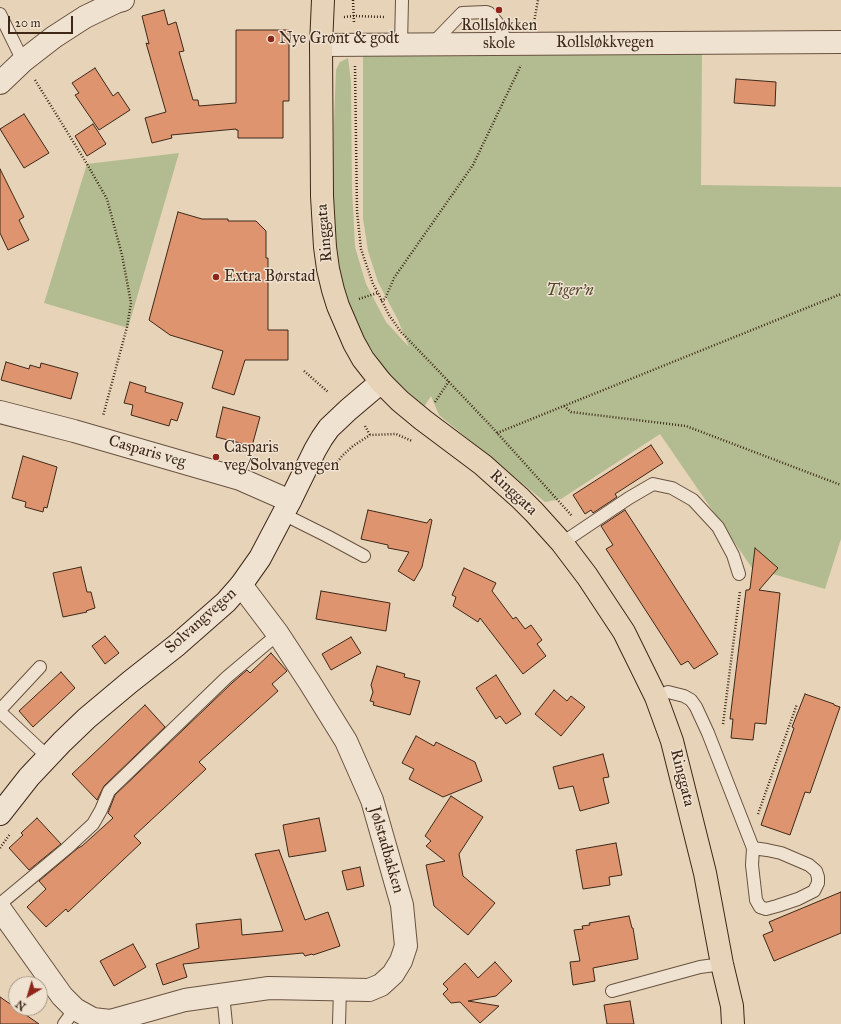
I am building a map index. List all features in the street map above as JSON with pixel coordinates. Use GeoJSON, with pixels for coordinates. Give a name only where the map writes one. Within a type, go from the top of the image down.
{"type":"FeatureCollection","features":[{"type":"Feature","properties":{"kind":"main road","name":"Ringgata"},"geometry":{"type":"LineString","coordinates":[[323,0],[321,45],[322,196],[328,269],[338,306],[354,343],[363,359],[381,382],[400,401],[484,465],[520,498],[562,543],[587,576],[624,632],[656,697],[672,741],[705,873],[722,964],[735,1018]]}},
{"type":"Feature","properties":{"kind":"street"},"geometry":{"type":"LineString","coordinates":[[0,83],[23,60],[85,17],[123,0]]}},
{"type":"Feature","properties":{"kind":"street","name":"Rollsløkkvegen"},"geometry":{"type":"LineString","coordinates":[[321,45],[841,42]]}},
{"type":"Feature","properties":{"kind":"street","name":"Solvangvegen"},"geometry":{"type":"LineString","coordinates":[[0,814],[29,777],[87,718],[212,616],[241,585],[260,558],[315,450],[329,428],[381,382]]}},
{"type":"Feature","properties":{"kind":"street","name":"Casparis veg"},"geometry":{"type":"LineString","coordinates":[[0,412],[74,431],[240,479],[287,507]]}},
{"type":"Feature","properties":{"kind":"street","name":"Jølstadbakken"},"geometry":{"type":"LineString","coordinates":[[0,909],[62,996],[70,1016],[110,1021],[185,1000],[269,988],[369,990],[381,985],[392,974],[401,961],[406,946],[402,905],[372,800],[346,741],[278,634],[241,585]]}},
{"type":"Feature","properties":{"kind":"lane"},"geometry":{"type":"LineString","coordinates":[[401,44],[402,0]]}},
{"type":"Feature","properties":{"kind":"lane"},"geometry":{"type":"LineString","coordinates":[[432,44],[462,12],[486,12],[492,16],[515,44]]}},
{"type":"Feature","properties":{"kind":"lane"},"geometry":{"type":"LineString","coordinates":[[0,14],[23,60]]}},
{"type":"Feature","properties":{"kind":"lane"},"geometry":{"type":"LineString","coordinates":[[562,543],[629,498],[653,484],[672,488],[693,500],[718,527],[734,555],[739,574]]}},
{"type":"Feature","properties":{"kind":"lane"},"geometry":{"type":"LineString","coordinates":[[287,507],[327,536],[364,556]]}},
{"type":"Feature","properties":{"kind":"lane"},"geometry":{"type":"LineString","coordinates":[[0,904],[66,849],[93,824],[109,791],[227,677],[278,634]]}},
{"type":"Feature","properties":{"kind":"lane"},"geometry":{"type":"LineString","coordinates":[[40,667],[0,711],[48,757]]}},
{"type":"Feature","properties":{"kind":"lane"},"geometry":{"type":"LineString","coordinates":[[656,697],[668,692],[684,696],[691,700],[696,707],[753,848],[752,865],[756,900],[760,907],[766,909],[777,906],[798,899],[814,891],[818,883],[818,877],[816,871],[809,865],[781,853],[753,848]]}},
{"type":"Feature","properties":{"kind":"lane"},"geometry":{"type":"LineString","coordinates":[[612,991],[700,967],[722,964]]}},
{"type":"Feature","properties":{"kind":"lane"},"geometry":{"type":"LineString","coordinates":[[339,1024],[340,989]]}},
{"type":"Feature","properties":{"kind":"lane"},"geometry":{"type":"LineString","coordinates":[[223,994],[226,1024]]}},
{"type":"Feature","properties":{"kind":"path"},"geometry":{"type":"LineString","coordinates":[[354,0],[357,211],[361,249],[373,284],[389,315],[401,332],[449,381],[575,519]]}},
{"type":"Feature","properties":{"kind":"path"},"geometry":{"type":"LineString","coordinates":[[342,17],[402,18]]}},
{"type":"Feature","properties":{"kind":"path"},"geometry":{"type":"LineString","coordinates":[[381,301],[385,299],[394,278],[473,165],[524,59],[515,44]]}},
{"type":"Feature","properties":{"kind":"path"},"geometry":{"type":"LineString","coordinates":[[23,60],[107,199],[122,256],[131,303],[127,327],[97,438]]}},
{"type":"Feature","properties":{"kind":"path"},"geometry":{"type":"LineString","coordinates":[[354,301],[378,293]]}},
{"type":"Feature","properties":{"kind":"path"},"geometry":{"type":"LineString","coordinates":[[497,433],[841,294]]}},
{"type":"Feature","properties":{"kind":"path"},"geometry":{"type":"LineString","coordinates":[[304,371],[328,392]]}},
{"type":"Feature","properties":{"kind":"path"},"geometry":{"type":"LineString","coordinates":[[434,404],[449,381]]}},
{"type":"Feature","properties":{"kind":"path"},"geometry":{"type":"LineString","coordinates":[[564,406],[571,412],[686,426],[841,485]]}},
{"type":"Feature","properties":{"kind":"path"},"geometry":{"type":"LineString","coordinates":[[365,426],[370,435]]}},
{"type":"Feature","properties":{"kind":"path"},"geometry":{"type":"LineString","coordinates":[[412,440],[417,444]]}},
{"type":"Feature","properties":{"kind":"path"},"geometry":{"type":"LineString","coordinates":[[719,761],[740,592],[739,574]]}},
{"type":"Feature","properties":{"kind":"path"},"geometry":{"type":"LineString","coordinates":[[748,835],[754,826],[797,704]]}},
{"type":"Feature","properties":{"kind":"green space","name":"Tiger'n"},"geometry":{"type":"Polygon","coordinates":[[[702,54],[701,185],[841,187],[841,539],[825,589],[752,568],[660,434],[561,499],[545,502],[439,415],[431,396],[424,407],[387,372],[365,340],[349,304],[338,265],[334,203],[334,123],[336,70],[340,62],[348,58],[351,82],[352,189],[355,247],[366,284],[386,322],[409,347],[398,320],[378,282],[368,251],[363,218],[363,56],[702,54]]]}},
{"type":"Feature","properties":{"kind":"green space"},"geometry":{"type":"Polygon","coordinates":[[[179,153],[128,328],[44,303],[87,164],[179,153]]]}},
{"type":"Feature","properties":{"kind":"building"},"geometry":{"type":"Polygon","coordinates":[[[164,10],[168,25],[176,22],[184,51],[179,52],[193,100],[198,100],[199,106],[236,103],[236,30],[289,30],[289,101],[283,101],[283,138],[238,138],[238,130],[236,129],[171,135],[172,138],[152,143],[145,118],[166,112],[146,43],[149,44],[142,16],[164,10]]]}},
{"type":"Feature","properties":{"kind":"building"},"geometry":{"type":"Polygon","coordinates":[[[95,68],[113,96],[118,92],[130,110],[99,130],[75,95],[79,93],[72,83],[95,68]]]}},
{"type":"Feature","properties":{"kind":"building"},"geometry":{"type":"Polygon","coordinates":[[[736,79],[776,82],[775,106],[734,103],[736,79]]]}},
{"type":"Feature","properties":{"kind":"building"},"geometry":{"type":"Polygon","coordinates":[[[24,114],[49,153],[24,168],[0,129],[24,114]]]}},
{"type":"Feature","properties":{"kind":"building"},"geometry":{"type":"Polygon","coordinates":[[[93,124],[106,144],[87,156],[75,136],[93,124]]]}},
{"type":"Feature","properties":{"kind":"building"},"geometry":{"type":"Polygon","coordinates":[[[0,169],[24,217],[19,220],[29,240],[8,250],[0,233],[0,169]]]}},
{"type":"Feature","properties":{"kind":"building"},"geometry":{"type":"Polygon","coordinates":[[[178,212],[202,219],[256,221],[266,231],[266,258],[268,258],[268,330],[288,330],[288,360],[245,360],[234,395],[212,388],[223,351],[170,335],[149,320],[178,212]]]}},
{"type":"Feature","properties":{"kind":"building"},"geometry":{"type":"Polygon","coordinates":[[[6,362],[29,369],[30,365],[40,368],[41,363],[78,373],[71,399],[1,380],[6,362]]]}},
{"type":"Feature","properties":{"kind":"building"},"geometry":{"type":"Polygon","coordinates":[[[130,382],[146,387],[145,392],[183,403],[177,421],[171,419],[169,426],[131,415],[133,405],[124,403],[130,382]]]}},
{"type":"Feature","properties":{"kind":"building"},"geometry":{"type":"Polygon","coordinates":[[[223,407],[260,417],[252,446],[216,437],[223,407]]]}},
{"type":"Feature","properties":{"kind":"building"},"geometry":{"type":"Polygon","coordinates":[[[651,445],[663,463],[615,494],[617,497],[593,513],[591,510],[585,514],[573,495],[651,445]]]}},
{"type":"Feature","properties":{"kind":"building"},"geometry":{"type":"Polygon","coordinates":[[[23,456],[57,467],[47,508],[44,507],[43,512],[25,507],[26,502],[12,498],[23,456]]]}},
{"type":"Feature","properties":{"kind":"building"},"geometry":{"type":"Polygon","coordinates":[[[368,510],[427,523],[430,519],[432,520],[422,567],[414,581],[398,571],[409,552],[388,548],[388,545],[361,539],[368,510]]]}},
{"type":"Feature","properties":{"kind":"building"},"geometry":{"type":"Polygon","coordinates":[[[625,510],[718,654],[694,669],[688,661],[681,665],[606,549],[613,545],[601,526],[625,510]]]}},
{"type":"Feature","properties":{"kind":"building"},"geometry":{"type":"Polygon","coordinates":[[[755,548],[778,568],[759,590],[780,593],[766,724],[755,723],[753,740],[731,738],[733,719],[730,719],[746,590],[750,589],[755,548]]]}},
{"type":"Feature","properties":{"kind":"building"},"geometry":{"type":"Polygon","coordinates":[[[81,567],[87,592],[91,592],[95,608],[86,611],[87,612],[63,617],[53,573],[81,567]]]}},
{"type":"Feature","properties":{"kind":"building"},"geometry":{"type":"Polygon","coordinates":[[[464,568],[496,583],[492,591],[513,619],[516,617],[525,629],[531,625],[542,640],[537,644],[546,656],[523,674],[480,618],[478,622],[453,606],[456,597],[452,595],[464,568]]]}},
{"type":"Feature","properties":{"kind":"building"},"geometry":{"type":"Polygon","coordinates":[[[321,591],[390,603],[386,631],[316,619],[321,591]]]}},
{"type":"Feature","properties":{"kind":"building"},"geometry":{"type":"Polygon","coordinates":[[[105,636],[119,653],[105,664],[92,646],[105,636]]]}},
{"type":"Feature","properties":{"kind":"building"},"geometry":{"type":"Polygon","coordinates":[[[351,637],[361,653],[331,670],[322,654],[351,637]]]}},
{"type":"Feature","properties":{"kind":"building"},"geometry":{"type":"Polygon","coordinates":[[[271,653],[287,671],[272,684],[278,691],[199,762],[206,769],[134,836],[141,843],[68,912],[66,909],[46,927],[27,907],[46,889],[39,881],[82,846],[113,818],[108,813],[115,795],[232,683],[247,670],[250,673],[271,653]]]}},
{"type":"Feature","properties":{"kind":"building"},"geometry":{"type":"Polygon","coordinates":[[[377,666],[405,674],[404,677],[420,681],[410,715],[373,705],[374,702],[370,701],[373,692],[371,685],[377,666]]]}},
{"type":"Feature","properties":{"kind":"building"},"geometry":{"type":"Polygon","coordinates":[[[61,672],[75,688],[33,727],[19,711],[61,672]]]}},
{"type":"Feature","properties":{"kind":"building"},"geometry":{"type":"Polygon","coordinates":[[[496,675],[521,714],[506,724],[500,716],[496,719],[476,688],[496,675]]]}},
{"type":"Feature","properties":{"kind":"building"},"geometry":{"type":"Polygon","coordinates":[[[554,690],[567,701],[571,696],[585,707],[561,736],[535,714],[554,690]]]}},
{"type":"Feature","properties":{"kind":"building"},"geometry":{"type":"Polygon","coordinates":[[[805,694],[840,707],[810,793],[805,792],[790,835],[761,825],[794,728],[792,727],[805,694]]]}},
{"type":"Feature","properties":{"kind":"building"},"geometry":{"type":"Polygon","coordinates":[[[145,705],[165,727],[104,786],[97,800],[72,774],[145,705]]]}},
{"type":"Feature","properties":{"kind":"building"},"geometry":{"type":"Polygon","coordinates":[[[416,736],[434,746],[436,742],[475,762],[482,781],[443,797],[409,779],[414,769],[402,763],[416,736]]]}},
{"type":"Feature","properties":{"kind":"building"},"geometry":{"type":"Polygon","coordinates":[[[603,754],[609,777],[603,778],[609,803],[580,811],[573,786],[559,789],[553,767],[603,754]]]}},
{"type":"Feature","properties":{"kind":"building"},"geometry":{"type":"Polygon","coordinates":[[[451,796],[483,817],[459,854],[463,876],[495,903],[468,935],[434,906],[426,865],[445,861],[426,846],[431,841],[425,836],[451,796]]]}},
{"type":"Feature","properties":{"kind":"building"},"geometry":{"type":"Polygon","coordinates":[[[37,818],[61,844],[29,870],[9,848],[23,835],[21,833],[37,818]]]}},
{"type":"Feature","properties":{"kind":"building"},"geometry":{"type":"Polygon","coordinates":[[[319,818],[326,851],[289,857],[283,825],[319,818]]]}},
{"type":"Feature","properties":{"kind":"building"},"geometry":{"type":"Polygon","coordinates":[[[616,843],[622,875],[609,877],[610,885],[583,889],[576,850],[616,843]]]}},
{"type":"Feature","properties":{"kind":"building"},"geometry":{"type":"Polygon","coordinates":[[[279,850],[305,920],[328,912],[340,946],[313,955],[305,956],[303,953],[183,964],[187,977],[163,985],[156,964],[199,948],[196,924],[241,919],[242,935],[283,931],[255,854],[279,850]]]}},
{"type":"Feature","properties":{"kind":"building"},"geometry":{"type":"Polygon","coordinates":[[[360,867],[364,886],[347,890],[342,871],[360,867]]]}},
{"type":"Feature","properties":{"kind":"building"},"geometry":{"type":"Polygon","coordinates":[[[841,892],[841,933],[774,961],[763,935],[773,931],[769,922],[841,892]]]}},
{"type":"Feature","properties":{"kind":"building"},"geometry":{"type":"Polygon","coordinates":[[[629,916],[633,928],[638,959],[593,968],[595,981],[573,985],[570,962],[580,961],[574,930],[583,929],[582,926],[590,925],[589,923],[629,916]]]}},
{"type":"Feature","properties":{"kind":"building"},"geometry":{"type":"Polygon","coordinates":[[[133,944],[146,967],[114,986],[100,961],[133,944]]]}},
{"type":"Feature","properties":{"kind":"building"},"geometry":{"type":"Polygon","coordinates":[[[495,962],[512,981],[496,996],[468,1001],[499,1006],[480,1023],[460,1002],[451,1003],[443,994],[448,989],[443,984],[465,963],[478,978],[495,962]]]}},
{"type":"Feature","properties":{"kind":"building"},"geometry":{"type":"Polygon","coordinates":[[[0,997],[8,1002],[8,1016],[28,1016],[39,1024],[0,1024],[0,997]]]}},
{"type":"Feature","properties":{"kind":"building"},"geometry":{"type":"Polygon","coordinates":[[[630,1001],[634,1024],[607,1024],[604,1005],[630,1001]]]}},
{"type":"Feature","properties":{"kind":"place","name":"Rollsløkken skole"},"geometry":{"type":"Point","coordinates":[499,10]}},
{"type":"Feature","properties":{"kind":"place","name":"Nye Grønt & godt"},"geometry":{"type":"Point","coordinates":[271,39]}},
{"type":"Feature","properties":{"kind":"place","name":"Extra Børstad"},"geometry":{"type":"Point","coordinates":[216,277]}},
{"type":"Feature","properties":{"kind":"place","name":"Casparis veg/Solvangvegen"},"geometry":{"type":"Point","coordinates":[216,457]}}]}
